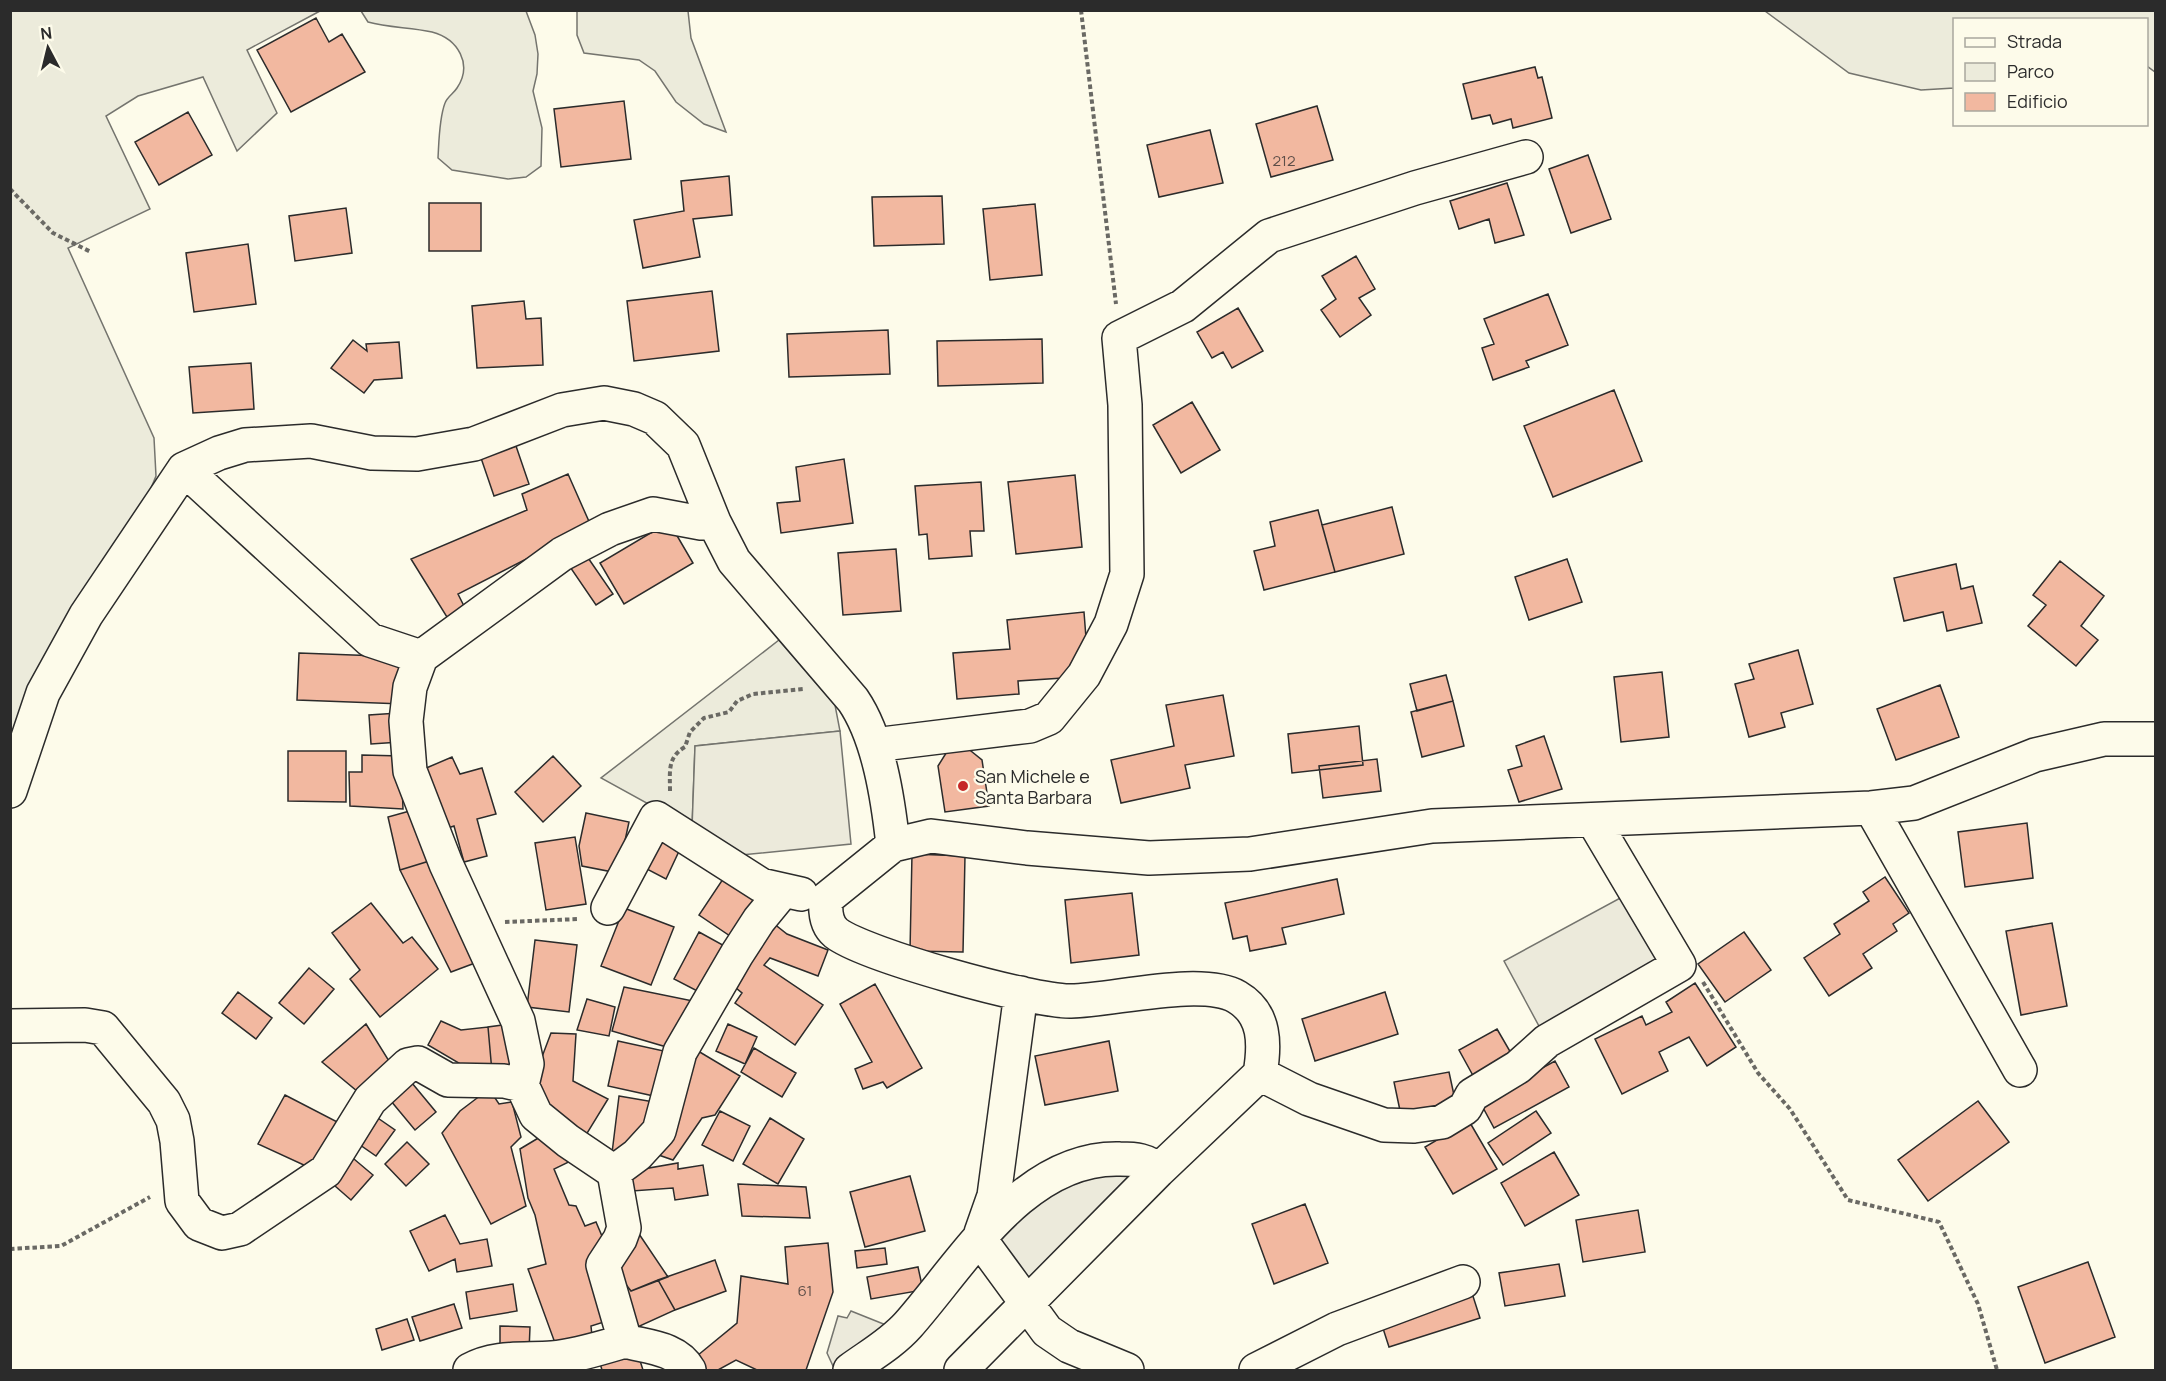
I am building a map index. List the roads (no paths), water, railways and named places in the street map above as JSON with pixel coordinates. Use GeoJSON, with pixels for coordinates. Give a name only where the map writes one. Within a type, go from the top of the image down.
{"type":"FeatureCollection","features":[{"type":"Feature","properties":{"kind":"street"},"geometry":{"type":"LineString","coordinates":[[874,745],[1030,726],[1049,718],[1084,675],[1112,624],[1127,574],[1125,405],[1119,338],[1183,306],[1269,236],[1415,188],[1526,157]]}},
{"type":"Feature","properties":{"kind":"street"},"geometry":{"type":"LineString","coordinates":[[10,791],[43,693],[86,615],[184,469],[219,453],[245,445],[311,441],[372,453],[417,454],[474,444],[562,410],[604,403],[634,409],[655,418],[683,445],[714,522],[734,561],[866,718],[874,745],[893,845]]}},
{"type":"Feature","properties":{"kind":"street"},"geometry":{"type":"LineString","coordinates":[[184,469],[370,640],[421,657]]}},
{"type":"Feature","properties":{"kind":"street"},"geometry":{"type":"LineString","coordinates":[[625,1341],[603,1265],[620,1239],[624,1228],[614,1172],[536,1115],[522,1085],[527,1064],[518,1021],[476,925],[446,864],[410,771],[406,721],[410,687],[421,657],[562,555],[610,529],[653,514],[701,523],[714,522]]}},
{"type":"Feature","properties":{"kind":"street"},"geometry":{"type":"LineString","coordinates":[[961,1371],[1158,1171],[1260,1074],[1264,1053],[1263,1035],[1256,1015],[1239,998],[1218,989],[1188,989],[1069,1001],[1021,993],[882,955],[835,932],[825,915],[826,899],[893,845],[931,836],[1027,848],[1149,858],[1250,854],[1432,826],[1871,808],[1914,803],[2035,755],[2104,739],[2156,739]]}},
{"type":"Feature","properties":{"kind":"street"},"geometry":{"type":"LineString","coordinates":[[1871,808],[2020,1070]]}},
{"type":"Feature","properties":{"kind":"street"},"geometry":{"type":"LineString","coordinates":[[608,908],[656,818],[761,885],[782,892],[826,899]]}},
{"type":"Feature","properties":{"kind":"street"},"geometry":{"type":"LineString","coordinates":[[1260,1074],[1310,1099],[1384,1125],[1442,1122],[1465,1108],[1472,1095],[1518,1067],[1547,1041],[1679,965],[1593,820]]}},
{"type":"Feature","properties":{"kind":"street"},"geometry":{"type":"LineString","coordinates":[[614,1172],[637,1155],[659,1131],[680,1052],[742,945],[782,892]]}},
{"type":"Feature","properties":{"kind":"street"},"geometry":{"type":"LineString","coordinates":[[979,1238],[994,1196],[1021,993]]}},
{"type":"Feature","properties":{"kind":"street"},"geometry":{"type":"LineString","coordinates":[[10,1026],[103,1028],[164,1102],[173,1120],[182,1201],[199,1224],[222,1233],[240,1229],[326,1171],[370,1101],[408,1065],[418,1063],[448,1080],[504,1081],[522,1085]]}},
{"type":"Feature","properties":{"kind":"street"},"geometry":{"type":"LineString","coordinates":[[850,1371],[894,1339],[908,1325],[979,1238],[1019,1197],[1081,1164],[1108,1158],[1150,1163],[1158,1171]]}},
{"type":"Feature","properties":{"kind":"street"},"geometry":{"type":"LineString","coordinates":[[979,1238],[1047,1331],[1069,1346],[1127,1371]]}},
{"type":"Feature","properties":{"kind":"street"},"geometry":{"type":"LineString","coordinates":[[1256,1371],[1337,1329],[1463,1282]]}},
{"type":"Feature","properties":{"kind":"street"},"geometry":{"type":"LineString","coordinates":[[470,1371],[481,1364],[515,1359],[553,1358],[625,1341],[675,1354],[683,1359],[689,1371]]}},
{"type":"Feature","properties":{"kind":"place","name":"San Michele e Santa Barbara"},"geometry":{"type":"Point","coordinates":[963,786]}}]}
